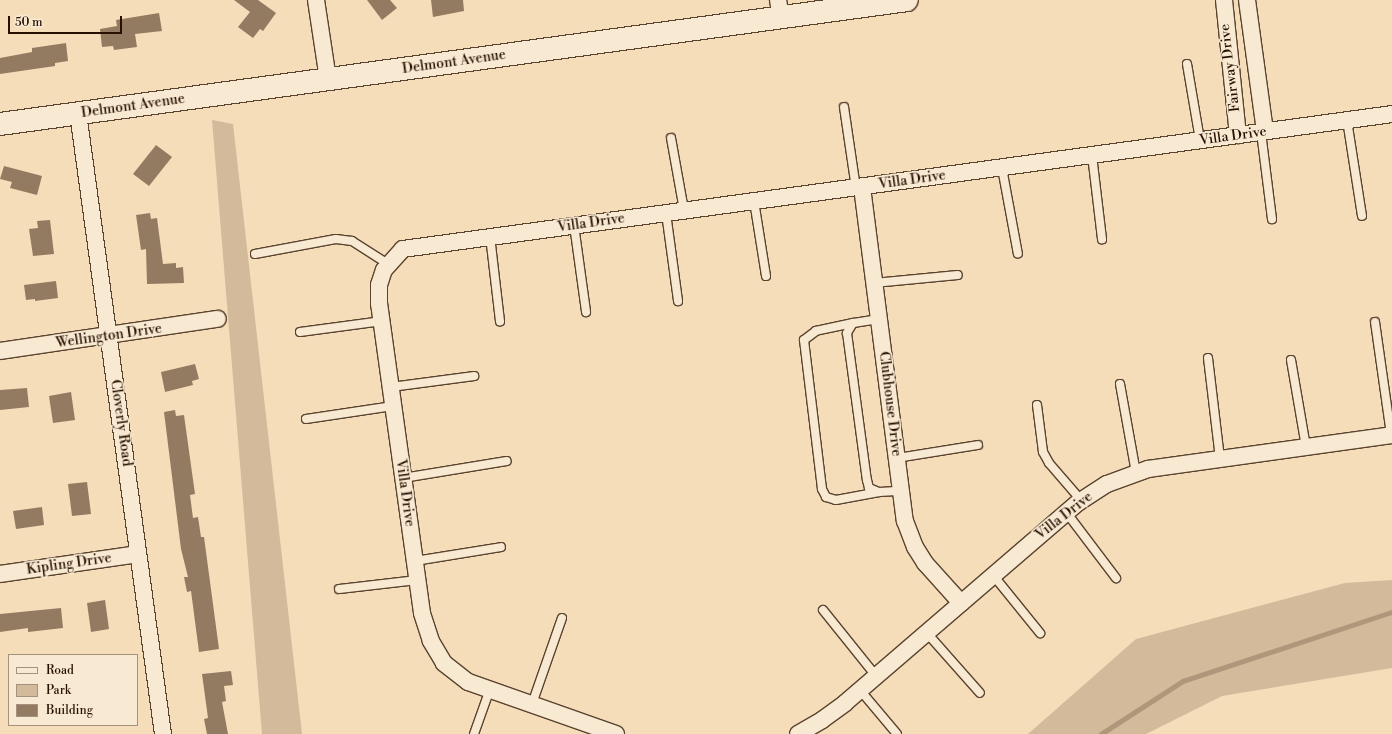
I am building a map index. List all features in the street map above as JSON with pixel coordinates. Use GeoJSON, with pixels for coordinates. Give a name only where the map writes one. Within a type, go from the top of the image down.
{"type":"FeatureCollection","features":[{"type":"Feature","properties":{"kind":"street"},"geometry":{"type":"LineString","coordinates":[[316,0],[328,79]]}},
{"type":"Feature","properties":{"kind":"street","name":"Delmont Avenue"},"geometry":{"type":"LineString","coordinates":[[0,124],[328,79],[780,9],[907,0]]}},
{"type":"Feature","properties":{"kind":"street","name":"Fairway Drive"},"geometry":{"type":"LineString","coordinates":[[1224,0],[1238,135]]}},
{"type":"Feature","properties":{"kind":"street","name":"Fairway Drive"},"geometry":{"type":"LineString","coordinates":[[1247,0],[1263,132]]}},
{"type":"Feature","properties":{"kind":"street","name":"Cloverly Road"},"geometry":{"type":"LineString","coordinates":[[78,113],[163,734]]}},
{"type":"Feature","properties":{"kind":"street","name":"Villa Drive"},"geometry":{"type":"LineString","coordinates":[[616,734],[468,682],[455,673],[437,654],[427,630],[417,580],[382,321],[379,285],[388,264],[403,249],[1392,114]]}},
{"type":"Feature","properties":{"kind":"street","name":"Clubhouse Drive"},"geometry":{"type":"LineString","coordinates":[[859,187],[879,319],[905,521],[914,547],[961,603]]}},
{"type":"Feature","properties":{"kind":"street","name":"Wellington Drive"},"geometry":{"type":"LineString","coordinates":[[0,351],[218,319]]}},
{"type":"Feature","properties":{"kind":"street","name":"Villa Drive"},"geometry":{"type":"LineString","coordinates":[[798,734],[822,720],[860,690],[1066,512],[1081,500],[1107,484],[1136,473],[1220,459],[1391,435]]}},
{"type":"Feature","properties":{"kind":"street","name":"Kipling Drive"},"geometry":{"type":"LineString","coordinates":[[0,574],[138,554]]}},
{"type":"Feature","properties":{"kind":"lane"},"geometry":{"type":"LineString","coordinates":[[1186,64],[1200,140]]}},
{"type":"Feature","properties":{"kind":"lane"},"geometry":{"type":"LineString","coordinates":[[844,107],[859,187]]}},
{"type":"Feature","properties":{"kind":"lane"},"geometry":{"type":"LineString","coordinates":[[1346,120],[1362,216]]}},
{"type":"Feature","properties":{"kind":"lane"},"geometry":{"type":"LineString","coordinates":[[1263,132],[1272,219]]}},
{"type":"Feature","properties":{"kind":"lane"},"geometry":{"type":"LineString","coordinates":[[671,138],[684,210]]}},
{"type":"Feature","properties":{"kind":"lane"},"geometry":{"type":"LineString","coordinates":[[1092,155],[1102,239]]}},
{"type":"Feature","properties":{"kind":"lane"},"geometry":{"type":"LineString","coordinates":[[1002,168],[1018,254]]}},
{"type":"Feature","properties":{"kind":"lane"},"geometry":{"type":"LineString","coordinates":[[754,201],[766,276]]}},
{"type":"Feature","properties":{"kind":"lane"},"geometry":{"type":"LineString","coordinates":[[666,213],[678,301]]}},
{"type":"Feature","properties":{"kind":"lane"},"geometry":{"type":"LineString","coordinates":[[574,225],[586,312]]}},
{"type":"Feature","properties":{"kind":"lane"},"geometry":{"type":"LineString","coordinates":[[490,236],[500,321]]}},
{"type":"Feature","properties":{"kind":"lane"},"geometry":{"type":"LineString","coordinates":[[255,254],[336,239],[352,241],[388,264]]}},
{"type":"Feature","properties":{"kind":"lane"},"geometry":{"type":"LineString","coordinates":[[874,283],[958,275]]}},
{"type":"Feature","properties":{"kind":"lane"},"geometry":{"type":"LineString","coordinates":[[879,319],[816,331],[804,340],[822,489],[826,497],[836,500],[878,492],[901,491]]}},
{"type":"Feature","properties":{"kind":"lane"},"geometry":{"type":"LineString","coordinates":[[300,332],[382,321]]}},
{"type":"Feature","properties":{"kind":"lane"},"geometry":{"type":"LineString","coordinates":[[1375,322],[1391,435]]}},
{"type":"Feature","properties":{"kind":"lane"},"geometry":{"type":"LineString","coordinates":[[853,324],[847,333],[867,480],[869,488],[878,492]]}},
{"type":"Feature","properties":{"kind":"lane"},"geometry":{"type":"LineString","coordinates":[[1208,358],[1220,459]]}},
{"type":"Feature","properties":{"kind":"lane"},"geometry":{"type":"LineString","coordinates":[[1292,360],[1306,447]]}},
{"type":"Feature","properties":{"kind":"lane"},"geometry":{"type":"LineString","coordinates":[[391,387],[474,376]]}},
{"type":"Feature","properties":{"kind":"lane"},"geometry":{"type":"LineString","coordinates":[[1120,384],[1136,473]]}},
{"type":"Feature","properties":{"kind":"lane"},"geometry":{"type":"LineString","coordinates":[[1037,405],[1043,452],[1049,463],[1081,500]]}},
{"type":"Feature","properties":{"kind":"lane"},"geometry":{"type":"LineString","coordinates":[[306,419],[393,406]]}},
{"type":"Feature","properties":{"kind":"lane"},"geometry":{"type":"LineString","coordinates":[[896,458],[978,445]]}},
{"type":"Feature","properties":{"kind":"lane"},"geometry":{"type":"LineString","coordinates":[[403,478],[506,461]]}},
{"type":"Feature","properties":{"kind":"lane"},"geometry":{"type":"LineString","coordinates":[[1066,512],[1116,578]]}},
{"type":"Feature","properties":{"kind":"lane"},"geometry":{"type":"LineString","coordinates":[[415,561],[501,547]]}},
{"type":"Feature","properties":{"kind":"lane"},"geometry":{"type":"LineString","coordinates":[[993,575],[1040,633]]}},
{"type":"Feature","properties":{"kind":"lane"},"geometry":{"type":"LineString","coordinates":[[339,589],[417,580]]}},
{"type":"Feature","properties":{"kind":"lane"},"geometry":{"type":"LineString","coordinates":[[823,610],[876,676]]}},
{"type":"Feature","properties":{"kind":"lane"},"geometry":{"type":"LineString","coordinates":[[532,704],[562,618]]}},
{"type":"Feature","properties":{"kind":"lane"},"geometry":{"type":"LineString","coordinates":[[926,632],[980,693]]}},
{"type":"Feature","properties":{"kind":"lane"},"geometry":{"type":"LineString","coordinates":[[474,734],[490,689]]}},
{"type":"Feature","properties":{"kind":"lane"},"geometry":{"type":"LineString","coordinates":[[860,690],[897,734]]}},
{"type":"Feature","properties":{"kind":"green space"},"geometry":{"type":"Polygon","coordinates":[[[212,120],[233,124],[302,734],[262,734],[212,120]]]}},
{"type":"Feature","properties":{"kind":"green space"},"geometry":{"type":"Polygon","coordinates":[[[1392,580],[1392,668],[1222,696],[1146,734],[1028,734],[1136,639],[1345,583],[1392,580]]]}},
{"type":"Feature","properties":{"kind":"building"},"geometry":{"type":"Polygon","coordinates":[[[234,0],[258,0],[276,13],[263,31],[260,29],[253,38],[238,27],[250,12],[234,0]]]}},
{"type":"Feature","properties":{"kind":"building"},"geometry":{"type":"Polygon","coordinates":[[[367,0],[390,0],[397,8],[382,20],[367,0]]]}},
{"type":"Feature","properties":{"kind":"building"},"geometry":{"type":"Polygon","coordinates":[[[431,0],[463,0],[464,11],[433,17],[431,0]]]}},
{"type":"Feature","properties":{"kind":"building"},"geometry":{"type":"Polygon","coordinates":[[[159,13],[162,31],[135,34],[137,47],[114,50],[113,46],[102,47],[100,29],[117,26],[116,20],[159,13]]]}},
{"type":"Feature","properties":{"kind":"building"},"geometry":{"type":"Polygon","coordinates":[[[66,43],[68,61],[55,63],[55,66],[0,74],[0,58],[32,52],[32,48],[66,43]]]}},
{"type":"Feature","properties":{"kind":"building"},"geometry":{"type":"Polygon","coordinates":[[[156,145],[172,157],[149,186],[133,174],[156,145]]]}},
{"type":"Feature","properties":{"kind":"building"},"geometry":{"type":"Polygon","coordinates":[[[4,166],[42,176],[37,195],[10,188],[12,182],[0,179],[4,166]]]}},
{"type":"Feature","properties":{"kind":"building"},"geometry":{"type":"Polygon","coordinates":[[[150,213],[151,219],[157,218],[163,264],[176,263],[176,268],[183,267],[184,283],[147,284],[146,249],[141,250],[136,215],[150,213]]]}},
{"type":"Feature","properties":{"kind":"building"},"geometry":{"type":"Polygon","coordinates":[[[50,220],[54,254],[33,256],[29,229],[38,228],[37,221],[50,220]]]}},
{"type":"Feature","properties":{"kind":"building"},"geometry":{"type":"Polygon","coordinates":[[[56,281],[58,298],[35,301],[35,299],[26,300],[24,285],[56,281]]]}},
{"type":"Feature","properties":{"kind":"building"},"geometry":{"type":"Polygon","coordinates":[[[195,364],[199,379],[192,381],[193,385],[165,392],[161,372],[195,364]]]}},
{"type":"Feature","properties":{"kind":"building"},"geometry":{"type":"Polygon","coordinates":[[[27,388],[29,407],[0,410],[0,390],[27,388]]]}},
{"type":"Feature","properties":{"kind":"building"},"geometry":{"type":"Polygon","coordinates":[[[71,392],[75,420],[53,423],[49,396],[71,392]]]}},
{"type":"Feature","properties":{"kind":"building"},"geometry":{"type":"Polygon","coordinates":[[[175,410],[176,416],[184,415],[195,494],[190,495],[193,518],[198,517],[201,537],[204,537],[219,649],[199,652],[191,591],[187,592],[184,577],[188,577],[181,549],[164,412],[175,410]]]}},
{"type":"Feature","properties":{"kind":"building"},"geometry":{"type":"Polygon","coordinates":[[[87,482],[91,514],[72,516],[68,484],[87,482]]]}},
{"type":"Feature","properties":{"kind":"building"},"geometry":{"type":"Polygon","coordinates":[[[42,507],[44,525],[16,529],[13,511],[42,507]]]}},
{"type":"Feature","properties":{"kind":"building"},"geometry":{"type":"Polygon","coordinates":[[[105,600],[109,629],[91,632],[87,603],[105,600]]]}},
{"type":"Feature","properties":{"kind":"building"},"geometry":{"type":"Polygon","coordinates":[[[61,608],[63,628],[28,632],[28,628],[0,632],[0,614],[61,608]]]}},
{"type":"Feature","properties":{"kind":"building"},"geometry":{"type":"Polygon","coordinates":[[[231,671],[233,685],[224,686],[226,701],[222,702],[228,734],[207,734],[204,719],[208,718],[202,674],[231,671]]]}},
{"type":"Feature","properties":{"kind":"waterway"},"geometry":{"type":"LineString","coordinates":[[1101,734],[1183,681],[1392,612]]}}]}
